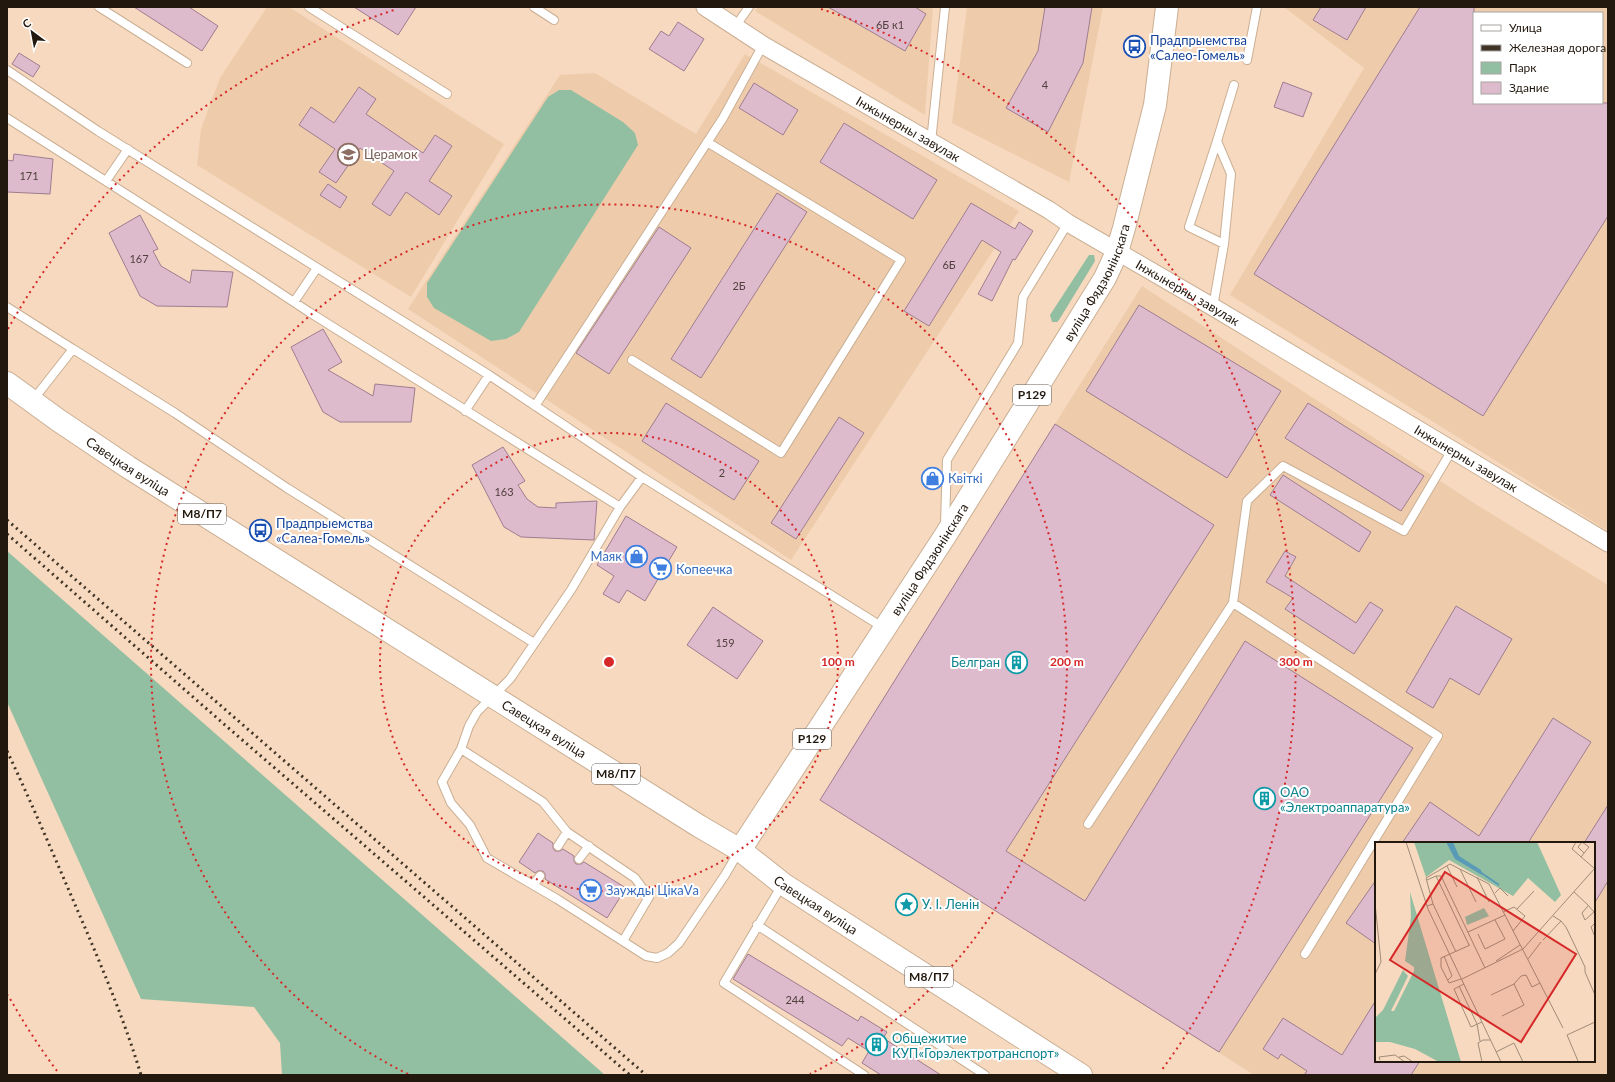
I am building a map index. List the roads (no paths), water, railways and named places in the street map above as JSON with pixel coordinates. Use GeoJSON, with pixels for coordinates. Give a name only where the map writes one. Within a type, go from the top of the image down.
{"type":"FeatureCollection","features":[{"type":"Feature","properties":{"kind":"main road","name":"вуліца Фядзюнінскага"},"geometry":{"type":"LineString","coordinates":[[740,850],[945,536],[1105,278],[1117,252],[1124,228],[1155,106],[1167,7]]}},
{"type":"Feature","properties":{"kind":"main road","name":"Савецкая вуліца"},"geometry":{"type":"LineString","coordinates":[[7,383],[32,402],[128,467],[699,826],[740,850],[783,884],[1081,1075]]}},
{"type":"Feature","properties":{"kind":"street","name":"Інжынерны завулак"},"geometry":{"type":"LineString","coordinates":[[704,7],[763,45],[1049,210],[1068,224],[1213,307],[1608,543]]}},
{"type":"Feature","properties":{"kind":"lane"},"geometry":{"type":"LineString","coordinates":[[99,7],[187,63]]}},
{"type":"Feature","properties":{"kind":"lane"},"geometry":{"type":"LineString","coordinates":[[310,7],[447,94]]}},
{"type":"Feature","properties":{"kind":"lane"},"geometry":{"type":"LineString","coordinates":[[534,7],[554,20]]}},
{"type":"Feature","properties":{"kind":"lane"},"geometry":{"type":"LineString","coordinates":[[735,27],[749,7]]}},
{"type":"Feature","properties":{"kind":"lane"},"geometry":{"type":"LineString","coordinates":[[931,142],[945,7]]}},
{"type":"Feature","properties":{"kind":"lane"},"geometry":{"type":"LineString","coordinates":[[1247,60],[1257,7]]}},
{"type":"Feature","properties":{"kind":"lane"},"geometry":{"type":"LineString","coordinates":[[535,406],[723,118],[763,45]]}},
{"type":"Feature","properties":{"kind":"lane"},"geometry":{"type":"LineString","coordinates":[[7,70],[98,131],[489,375],[642,477],[884,628]]}},
{"type":"Feature","properties":{"kind":"lane"},"geometry":{"type":"LineString","coordinates":[[1224,244],[1189,227],[1234,85]]}},
{"type":"Feature","properties":{"kind":"lane"},"geometry":{"type":"LineString","coordinates":[[7,118],[464,411],[620,507]]}},
{"type":"Feature","properties":{"kind":"lane"},"geometry":{"type":"LineString","coordinates":[[1213,307],[1224,244],[1231,174],[1217,141]]}},
{"type":"Feature","properties":{"kind":"lane"},"geometry":{"type":"LineString","coordinates":[[632,360],[781,453],[901,260],[707,142]]}},
{"type":"Feature","properties":{"kind":"lane"},"geometry":{"type":"LineString","coordinates":[[106,181],[128,149]]}},
{"type":"Feature","properties":{"kind":"lane"},"geometry":{"type":"LineString","coordinates":[[945,536],[947,487],[946,460],[1018,344],[1023,297],[1068,224]]}},
{"type":"Feature","properties":{"kind":"lane"},"geometry":{"type":"LineString","coordinates":[[294,302],[317,268]]}},
{"type":"Feature","properties":{"kind":"lane"},"geometry":{"type":"LineString","coordinates":[[7,307],[175,413],[287,488],[534,643]]}},
{"type":"Feature","properties":{"kind":"lane"},"geometry":{"type":"LineString","coordinates":[[32,402],[73,349]]}},
{"type":"Feature","properties":{"kind":"lane"},"geometry":{"type":"LineString","coordinates":[[464,411],[489,375]]}},
{"type":"Feature","properties":{"kind":"lane"},"geometry":{"type":"LineString","coordinates":[[1088,824],[1233,603],[1247,501],[1283,466],[1404,531],[1452,450]]}},
{"type":"Feature","properties":{"kind":"lane"},"geometry":{"type":"LineString","coordinates":[[642,477],[620,507],[570,590],[510,679],[475,717],[469,726],[461,749],[442,782],[451,803],[470,825],[487,858],[557,898],[646,956],[657,958],[668,953],[679,943],[740,850]]}},
{"type":"Feature","properties":{"kind":"lane"},"geometry":{"type":"LineString","coordinates":[[1233,603],[1438,736],[1305,954]]}},
{"type":"Feature","properties":{"kind":"lane"},"geometry":{"type":"LineString","coordinates":[[461,749],[543,802],[567,832],[635,878],[649,897],[623,941]]}},
{"type":"Feature","properties":{"kind":"lane"},"geometry":{"type":"LineString","coordinates":[[558,846],[567,832]]}},
{"type":"Feature","properties":{"kind":"lane"},"geometry":{"type":"LineString","coordinates":[[579,859],[589,846]]}},
{"type":"Feature","properties":{"kind":"lane"},"geometry":{"type":"LineString","coordinates":[[532,885],[540,876]]}},
{"type":"Feature","properties":{"kind":"lane"},"geometry":{"type":"LineString","coordinates":[[783,884],[757,925],[724,984],[864,1075]]}},
{"type":"Feature","properties":{"kind":"lane"},"geometry":{"type":"LineString","coordinates":[[557,898],[562,890]]}},
{"type":"Feature","properties":{"kind":"lane"},"geometry":{"type":"LineString","coordinates":[[757,925],[985,1075]]}},
{"type":"Feature","properties":{"kind":"railway"},"geometry":{"type":"LineString","coordinates":[[7,520],[646,1075]]}},
{"type":"Feature","properties":{"kind":"railway"},"geometry":{"type":"LineString","coordinates":[[7,534],[225,725],[630,1075]]}},
{"type":"Feature","properties":{"kind":"railway"},"geometry":{"type":"LineString","coordinates":[[7,751],[28,795],[101,965],[141,1075]]}},
{"type":"Feature","properties":{"kind":"place","name":"Прадпрыемства «Салео-Гомель»"},"geometry":{"type":"Point","coordinates":[1135,47]}},
{"type":"Feature","properties":{"kind":"place","name":"Церамок"},"geometry":{"type":"Point","coordinates":[348,154]}},
{"type":"Feature","properties":{"kind":"place","name":"Квіткі"},"geometry":{"type":"Point","coordinates":[933,478]}},
{"type":"Feature","properties":{"kind":"place","name":"Прадпрыемства «Салеа-Гомель»"},"geometry":{"type":"Point","coordinates":[261,530]}},
{"type":"Feature","properties":{"kind":"place","name":"Маяк"},"geometry":{"type":"Point","coordinates":[637,556]}},
{"type":"Feature","properties":{"kind":"place","name":"Копеечка"},"geometry":{"type":"Point","coordinates":[660,569]}},
{"type":"Feature","properties":{"kind":"place","name":"Белгран"},"geometry":{"type":"Point","coordinates":[1016,662]}},
{"type":"Feature","properties":{"kind":"place","name":"ОАО «Электроаппаратура»"},"geometry":{"type":"Point","coordinates":[1264,799]}},
{"type":"Feature","properties":{"kind":"place","name":"Заужды ЦікаVа"},"geometry":{"type":"Point","coordinates":[590,890]}},
{"type":"Feature","properties":{"kind":"place","name":"У. І. Ленін"},"geometry":{"type":"Point","coordinates":[906,904]}},
{"type":"Feature","properties":{"kind":"place","name":"Общежитие КУП«Горэлектротранспорт»"},"geometry":{"type":"Point","coordinates":[876,1045]}}]}
